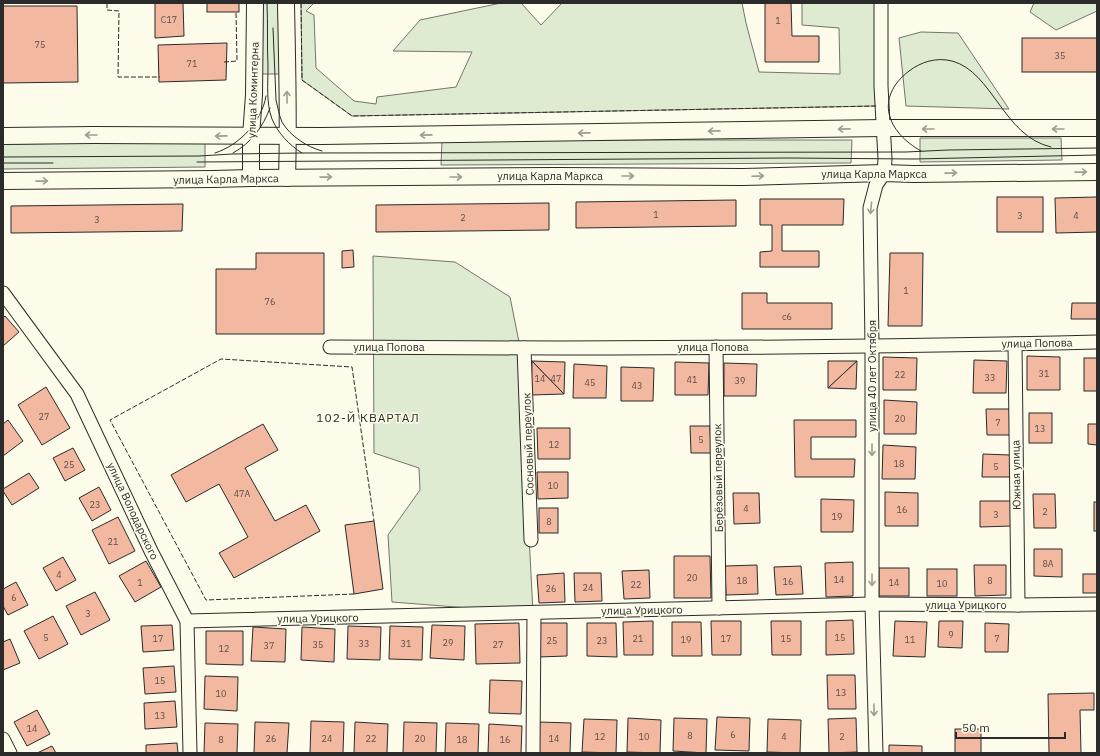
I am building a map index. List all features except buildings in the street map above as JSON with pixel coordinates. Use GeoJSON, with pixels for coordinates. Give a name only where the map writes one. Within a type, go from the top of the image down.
{"type":"FeatureCollection","features":[{"type":"Feature","properties":{"kind":"street","name":"улица Коминтерна"},"geometry":{"type":"LineString","coordinates":[[251,178],[255,3]]}},
{"type":"Feature","properties":{"kind":"street"},"geometry":{"type":"LineString","coordinates":[[286,3],[288,136],[287,178]]}},
{"type":"Feature","properties":{"kind":"street","name":"улица 40 лет Октября"},"geometry":{"type":"LineString","coordinates":[[876,753],[872,604],[872,346],[870,208],[876,185],[884,173],[881,86],[881,3]]}},
{"type":"Feature","properties":{"kind":"street"},"geometry":{"type":"LineString","coordinates":[[3,136],[402,136],[883,128],[1097,128]]}},
{"type":"Feature","properties":{"kind":"street","name":"улица Карла Маркса"},"geometry":{"type":"LineString","coordinates":[[3,181],[548,176],[743,177],[884,173],[937,174],[1097,172]]}},
{"type":"Feature","properties":{"kind":"street","name":"улица Володарского"},"geometry":{"type":"LineString","coordinates":[[3,293],[77,394],[151,551],[187,621],[190,753]]}},
{"type":"Feature","properties":{"kind":"street","name":"улица Попова"},"geometry":{"type":"LineString","coordinates":[[330,347],[524,348],[872,346],[1097,342]]}},
{"type":"Feature","properties":{"kind":"street","name":"Южная улица"},"geometry":{"type":"LineString","coordinates":[[1015,344],[1018,605]]}},
{"type":"Feature","properties":{"kind":"street","name":"Берёзовый переулок"},"geometry":{"type":"LineString","coordinates":[[716,347],[719,608]]}},
{"type":"Feature","properties":{"kind":"street","name":"Сосновый переулок"},"geometry":{"type":"LineString","coordinates":[[524,348],[531,540]]}},
{"type":"Feature","properties":{"kind":"street","name":"улица Урицкого"},"geometry":{"type":"LineString","coordinates":[[187,621],[872,604],[1097,604]]}},
{"type":"Feature","properties":{"kind":"street"},"geometry":{"type":"LineString","coordinates":[[533,753],[534,613]]}},
{"type":"Feature","properties":{"kind":"street"},"geometry":{"type":"LineString","coordinates":[[3,739],[10,753]]}},
{"type":"Feature","properties":{"kind":"green space"},"geometry":{"type":"Polygon","coordinates":[[[261,3],[280,3],[281,74],[262,74],[261,3]]]}},
{"type":"Feature","properties":{"kind":"green space"},"geometry":{"type":"Polygon","coordinates":[[[301,3],[314,3],[306,11],[314,15],[316,68],[354,101],[376,104],[377,97],[456,87],[472,52],[393,51],[420,20],[501,3],[521,3],[541,25],[562,3],[742,3],[759,72],[840,74],[839,28],[802,25],[802,3],[876,3],[876,106],[352,116],[302,80],[301,3]]]}},
{"type":"Feature","properties":{"kind":"green space"},"geometry":{"type":"Polygon","coordinates":[[[1034,3],[1097,3],[1097,11],[1056,30],[1030,12],[1034,3]]]}},
{"type":"Feature","properties":{"kind":"green space"},"geometry":{"type":"Polygon","coordinates":[[[921,32],[958,33],[1009,109],[906,106],[899,38],[921,32]]]}},
{"type":"Feature","properties":{"kind":"green space"},"geometry":{"type":"Polygon","coordinates":[[[920,138],[1061,138],[1062,160],[920,162],[920,138]]]}},
{"type":"Feature","properties":{"kind":"green space"},"geometry":{"type":"Polygon","coordinates":[[[442,140],[852,140],[851,163],[441,165],[442,140]]]}},
{"type":"Feature","properties":{"kind":"green space"},"geometry":{"type":"Polygon","coordinates":[[[205,142],[205,167],[3,169],[3,144],[205,142]]]}},
{"type":"Feature","properties":{"kind":"green space"},"geometry":{"type":"Polygon","coordinates":[[[373,256],[455,262],[510,297],[519,342],[533,613],[392,602],[388,535],[420,490],[419,468],[374,453],[373,256]]]}},
{"type":"Feature","properties":{"kind":"tram line"},"geometry":{"type":"LineString","coordinates":[[267,3],[268,93],[270,113],[274,124],[281,134],[288,142],[302,153]]}},
{"type":"Feature","properties":{"kind":"tram line"},"geometry":{"type":"LineString","coordinates":[[273,28],[276,100],[282,122],[285,127],[299,140],[322,151]]}},
{"type":"Feature","properties":{"kind":"tram line"},"geometry":{"type":"LineString","coordinates":[[921,151],[909,143],[893,124],[889,114],[888,103],[891,92],[898,81],[909,71],[919,65],[935,60],[952,61],[966,67],[989,90],[1009,118],[1021,130],[1035,141],[1051,147]]}},
{"type":"Feature","properties":{"kind":"tram line"},"geometry":{"type":"LineString","coordinates":[[215,153],[233,144],[248,131],[260,114],[266,96]]}},
{"type":"Feature","properties":{"kind":"tram line"},"geometry":{"type":"LineString","coordinates":[[233,153],[256,134],[264,122],[270,108]]}},
{"type":"Feature","properties":{"kind":"tram line"},"geometry":{"type":"LineString","coordinates":[[3,157],[199,156],[301,153],[906,152],[1097,148]]}},
{"type":"Feature","properties":{"kind":"tram line"},"geometry":{"type":"LineString","coordinates":[[197,162],[789,158],[914,159],[1097,155]]}},
{"type":"Feature","properties":{"kind":"tram line"},"geometry":{"type":"LineString","coordinates":[[3,163],[53,163]]}},
{"type":"Feature","properties":{"kind":"fence"},"geometry":{"type":"LineString","coordinates":[[107,3],[107,10],[119,11],[118,77],[160,77]]}},
{"type":"Feature","properties":{"kind":"fence"},"geometry":{"type":"LineString","coordinates":[[301,3],[302,80],[352,116],[876,105]]}},
{"type":"Feature","properties":{"kind":"fence"},"geometry":{"type":"LineString","coordinates":[[224,62],[237,61],[236,12]]}},
{"type":"Feature","properties":{"kind":"fence"},"geometry":{"type":"LineString","coordinates":[[354,594],[206,600],[110,420],[221,359],[352,367],[374,521]]}},
{"type":"Feature","properties":{"kind":"district","name":"102-Й КВАРТАЛ"},"geometry":{"type":"Point","coordinates":[368,417]}}]}
